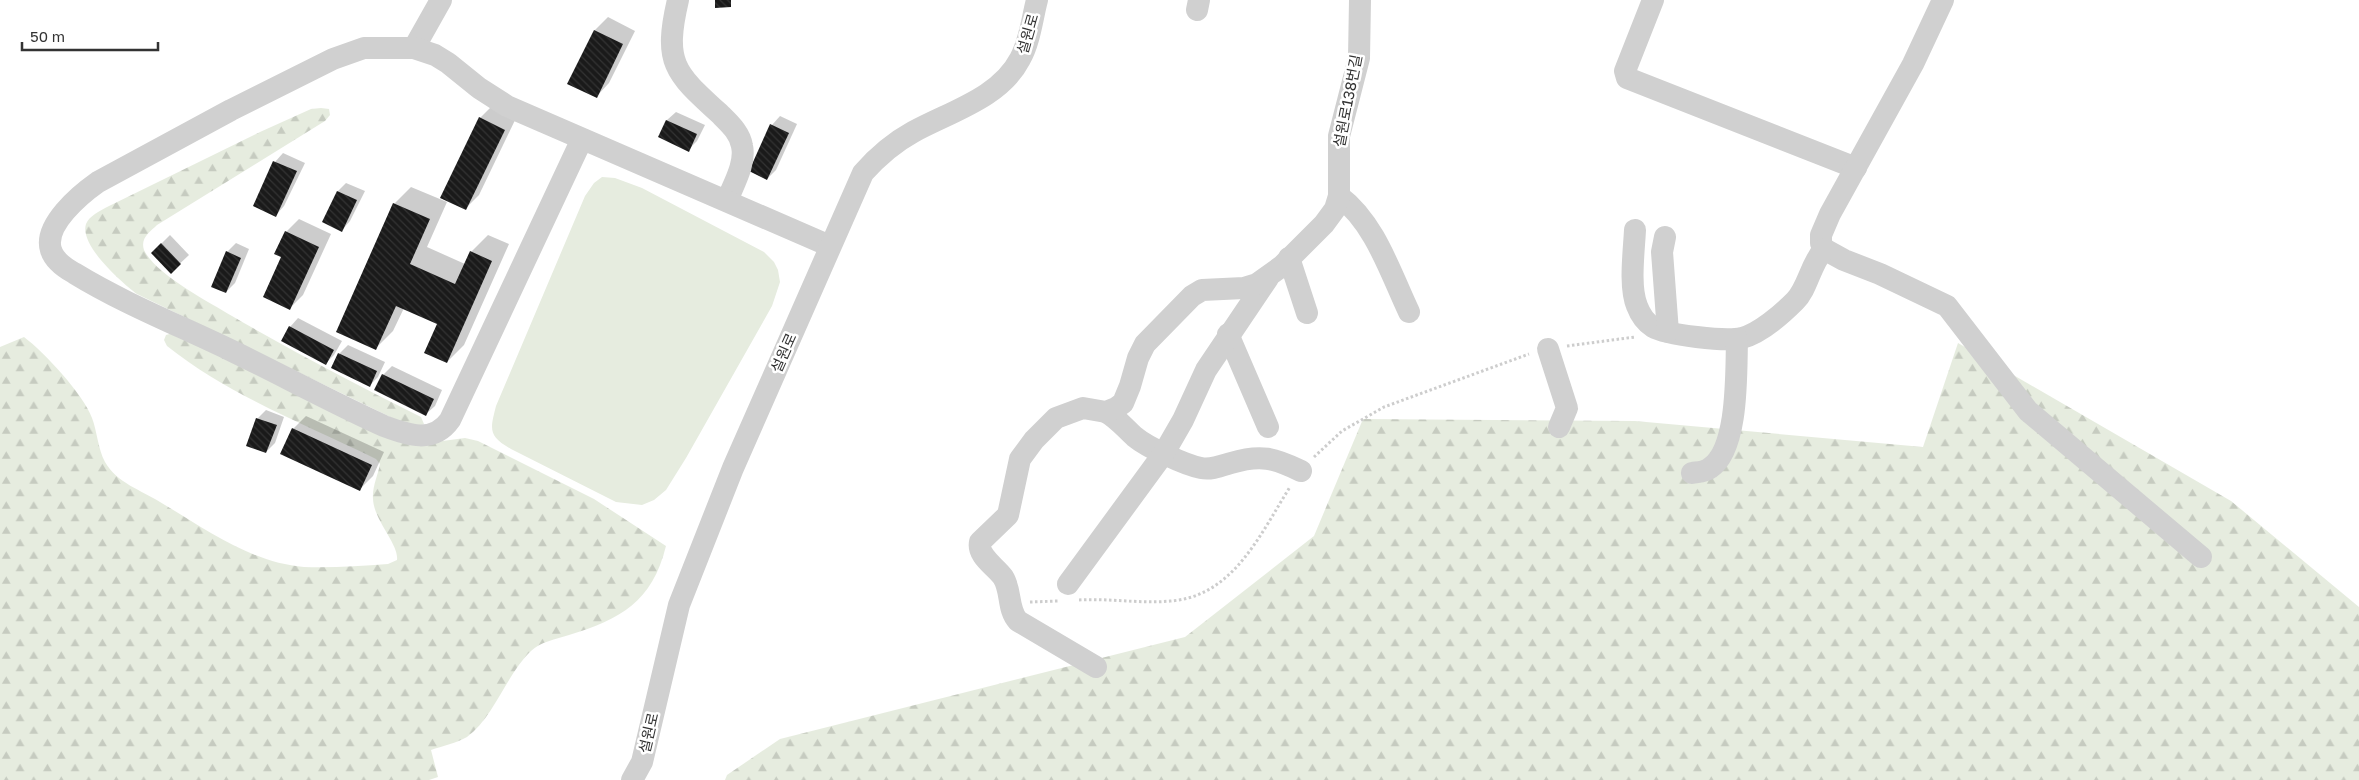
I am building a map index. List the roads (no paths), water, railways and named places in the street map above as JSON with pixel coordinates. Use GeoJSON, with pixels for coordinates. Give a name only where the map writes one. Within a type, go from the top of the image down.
{"type":"FeatureCollection","features":[{"type":"Feature","properties":{"kind":"street"},"geometry":{"type":"LineString","coordinates":[[414,48],[441,0]]}},
{"type":"Feature","properties":{"kind":"street"},"geometry":{"type":"LineString","coordinates":[[678,0],[670,38],[675,63],[693,89],[730,125],[742,146],[743,157],[727,201]]}},
{"type":"Feature","properties":{"kind":"street","name":"설원로"},"geometry":{"type":"LineString","coordinates":[[632,780],[642,762],[679,605],[733,468],[863,173],[880,154],[914,131],[956,111],[994,89],[1009,75],[1020,61],[1026,47],[1037,0]]}},
{"type":"Feature","properties":{"kind":"street","name":"설원로138번길"},"geometry":{"type":"LineString","coordinates":[[1106,412],[1123,403],[1138,358],[1145,344],[1192,296],[1202,290],[1244,288],[1256,284],[1289,258],[1324,224],[1335,209],[1339,196],[1339,136],[1358,58],[1360,0]]}},
{"type":"Feature","properties":{"kind":"street"},"geometry":{"type":"LineString","coordinates":[[1653,0],[1625,71],[1627,78],[1856,168]]}},
{"type":"Feature","properties":{"kind":"street"},"geometry":{"type":"LineString","coordinates":[[1943,0],[1913,64],[1830,214],[1821,235],[1821,243],[1824,249],[1844,260],[1880,274],[1947,306],[2028,411],[2201,557]]}},
{"type":"Feature","properties":{"kind":"street"},"geometry":{"type":"LineString","coordinates":[[582,140],[450,420],[443,429],[430,435],[417,436],[404,433],[356,413],[120,298],[74,273],[54,256],[50,248],[50,239],[54,227],[68,207],[80,194],[98,182],[231,110],[333,59],[364,48],[414,48],[435,55],[507,106],[830,246]]}},
{"type":"Feature","properties":{"kind":"street"},"geometry":{"type":"LineString","coordinates":[[1339,196],[1354,207],[1366,222],[1409,312]]}},
{"type":"Feature","properties":{"kind":"street"},"geometry":{"type":"LineString","coordinates":[[1635,230],[1633,294],[1636,305],[1644,319],[1651,326],[1668,332],[1737,339],[1768,323],[1794,302],[1799,296],[1816,258],[1824,249]]}},
{"type":"Feature","properties":{"kind":"street"},"geometry":{"type":"LineString","coordinates":[[1665,237],[1662,252],[1668,332]]}},
{"type":"Feature","properties":{"kind":"street"},"geometry":{"type":"LineString","coordinates":[[1289,258],[1307,313]]}},
{"type":"Feature","properties":{"kind":"street"},"geometry":{"type":"LineString","coordinates":[[1071,595],[1164,453],[1183,420],[1206,370],[1228,334],[1271,273]]}},
{"type":"Feature","properties":{"kind":"street"},"geometry":{"type":"LineString","coordinates":[[1228,334],[1268,428]]}},
{"type":"Feature","properties":{"kind":"street"},"geometry":{"type":"LineString","coordinates":[[1692,473],[1709,469],[1717,462],[1732,425],[1737,339]]}},
{"type":"Feature","properties":{"kind":"street"},"geometry":{"type":"LineString","coordinates":[[1548,349],[1567,408],[1558,427]]}},
{"type":"Feature","properties":{"kind":"street"},"geometry":{"type":"LineString","coordinates":[[1096,668],[1018,622],[1013,616],[1004,579],[983,555],[979,546],[984,537],[1003,522],[1010,510],[1020,459],[1034,440],[1056,418],[1083,408],[1106,412],[1118,419],[1137,439],[1164,453],[1201,468],[1216,468],[1250,459],[1264,458],[1277,459],[1301,471]]}}]}
